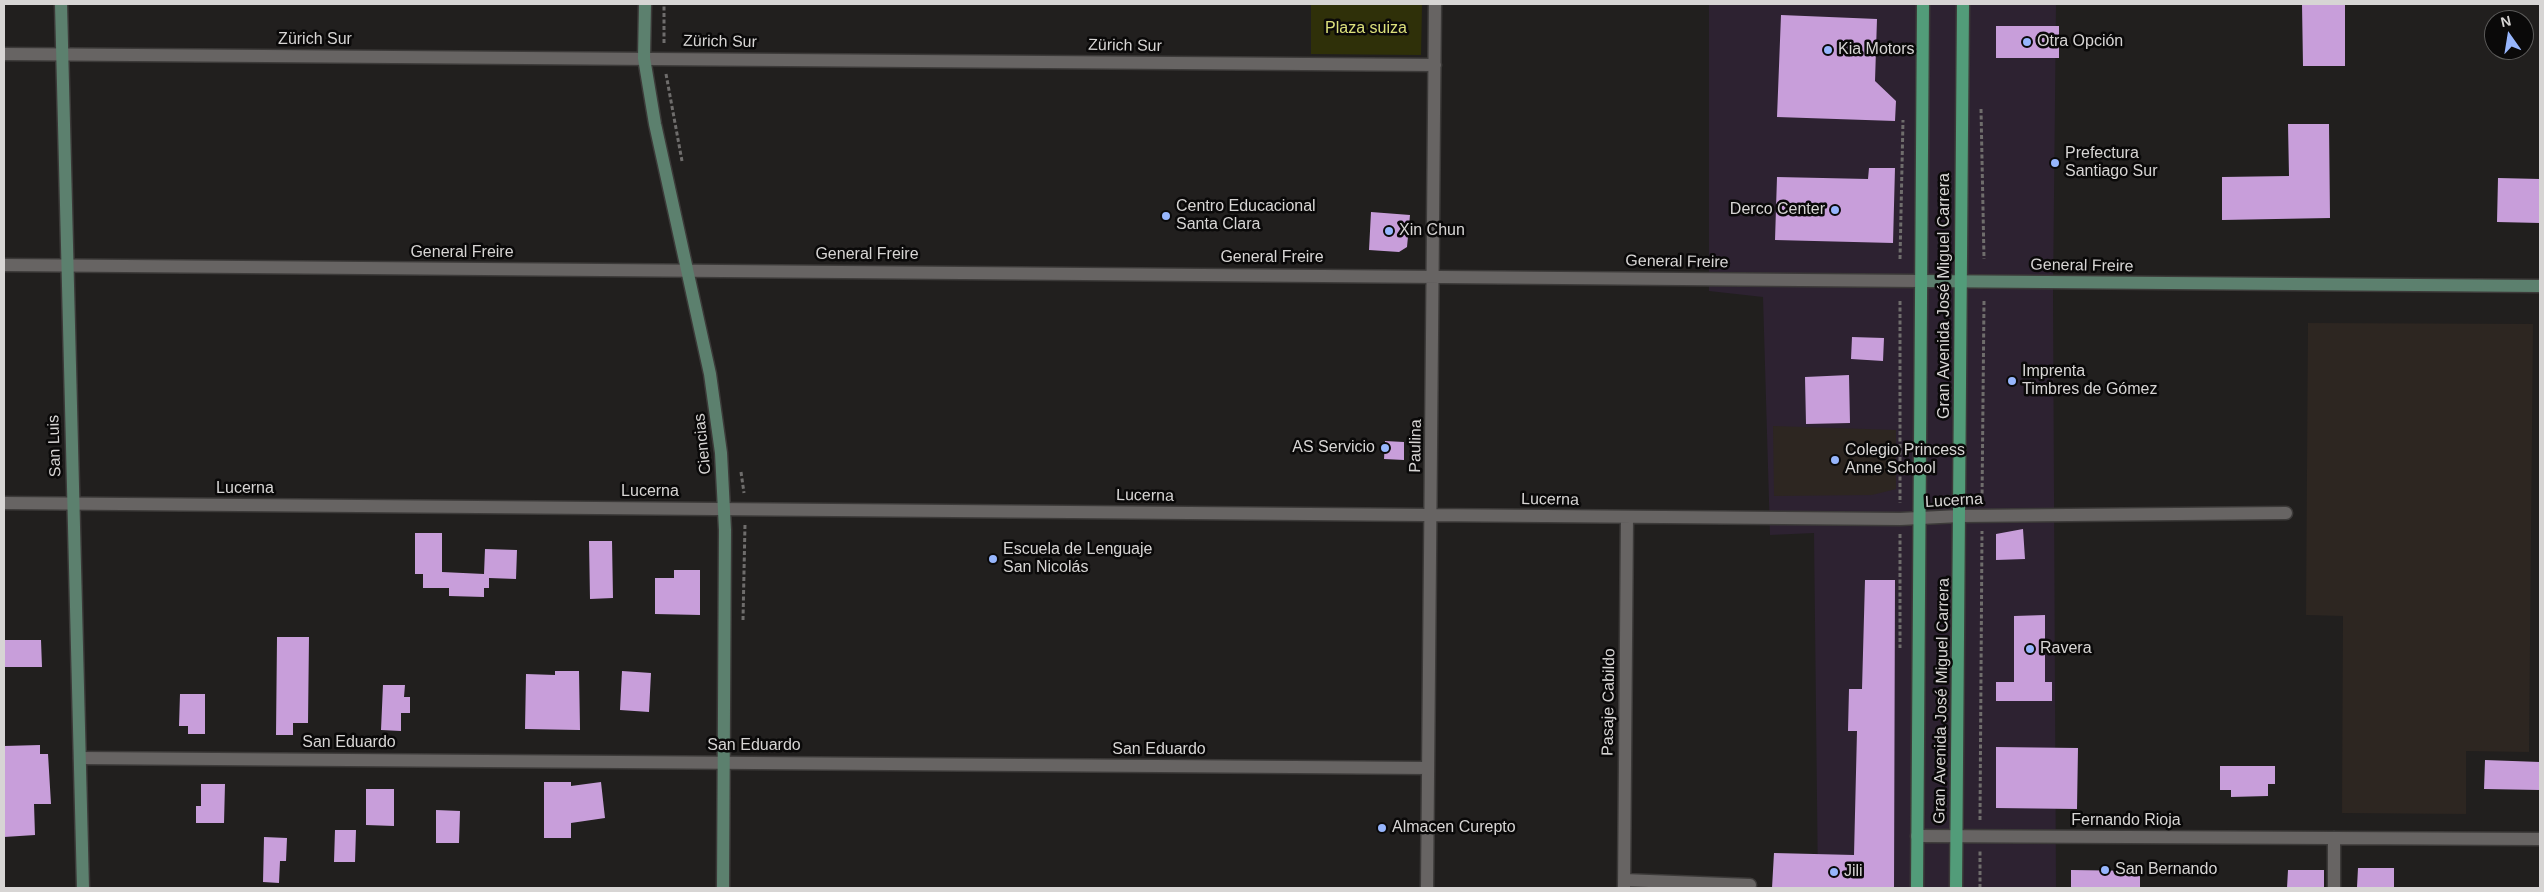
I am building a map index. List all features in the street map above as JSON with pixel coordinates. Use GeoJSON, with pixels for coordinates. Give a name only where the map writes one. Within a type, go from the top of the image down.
{"type":"FeatureCollection","features":[{"type":"Feature","properties":{"kind":"main road","name":"Gran Avenida José Miguel Carrera"},"geometry":{"type":"LineString","coordinates":[[1917,888],[1923,4]]}},
{"type":"Feature","properties":{"kind":"main road","name":"Gran Avenida José Miguel Carrera"},"geometry":{"type":"LineString","coordinates":[[1956,888],[1963,4]]}},
{"type":"Feature","properties":{"kind":"street","name":"San Luis"},"geometry":{"type":"LineString","coordinates":[[61,4],[66,266],[83,888]]}},
{"type":"Feature","properties":{"kind":"street","name":"Ciencias"},"geometry":{"type":"LineString","coordinates":[[645,4],[644,58],[655,124],[688,271],[714,399],[722,453],[725,509],[722,888]]}},
{"type":"Feature","properties":{"kind":"street","name":"Paulina"},"geometry":{"type":"LineString","coordinates":[[1427,888],[1436,4]]}},
{"type":"Feature","properties":{"kind":"street","name":"Zürich Sur"},"geometry":{"type":"LineString","coordinates":[[4,54],[1435,65]]}},
{"type":"Feature","properties":{"kind":"street","name":"General Freire"},"geometry":{"type":"LineString","coordinates":[[4,265],[1434,275],[2540,286]]}},
{"type":"Feature","properties":{"kind":"street","name":"Lucerna"},"geometry":{"type":"LineString","coordinates":[[4,503],[1900,519],[1982,515],[2286,513]]}},
{"type":"Feature","properties":{"kind":"street","name":"Pasaje Cabildo"},"geometry":{"type":"LineString","coordinates":[[1624,884],[1627,517]]}},
{"type":"Feature","properties":{"kind":"street","name":"San Eduardo"},"geometry":{"type":"LineString","coordinates":[[80,758],[1428,768]]}},
{"type":"Feature","properties":{"kind":"street","name":"Fernando Rioja"},"geometry":{"type":"LineString","coordinates":[[1917,836],[2540,839]]}},
{"type":"Feature","properties":{"kind":"street"},"geometry":{"type":"LineString","coordinates":[[2334,838],[2334,888]]}},
{"type":"Feature","properties":{"kind":"street"},"geometry":{"type":"LineString","coordinates":[[1624,884],[1750,885]]}},
{"type":"Feature","properties":{"kind":"path"},"geometry":{"type":"LineString","coordinates":[[1981,102],[1984,259]]}},
{"type":"Feature","properties":{"kind":"path"},"geometry":{"type":"LineString","coordinates":[[1900,259],[1904,112]]}},
{"type":"Feature","properties":{"kind":"path"},"geometry":{"type":"LineString","coordinates":[[1900,301],[1900,649]]}},
{"type":"Feature","properties":{"kind":"path"},"geometry":{"type":"LineString","coordinates":[[1980,888],[1984,301]]}},
{"type":"Feature","properties":{"kind":"shaded area"},"geometry":{"type":"Polygon","coordinates":[[[1709,4],[2056,4],[2053,294],[2056,888],[1818,888],[1814,533],[1770,535],[1763,297],[1709,291],[1709,4]]]}},
{"type":"Feature","properties":{"kind":"shaded area"},"geometry":{"type":"Polygon","coordinates":[[[2308,323],[2533,324],[2529,752],[2466,751],[2466,814],[2342,813],[2343,616],[2306,615],[2308,323]]]}},
{"type":"Feature","properties":{"kind":"shaded area","name":"Colegio Princess Anne School"},"geometry":{"type":"Polygon","coordinates":[[[1773,426],[1896,430],[1896,489],[1872,495],[1774,496],[1773,426]]]}},
{"type":"Feature","properties":{"kind":"green space","name":"Plaza suiza"},"geometry":{"type":"Polygon","coordinates":[[[1311,4],[1422,4],[1421,55],[1311,54],[1311,4]]]}},
{"type":"Feature","properties":{"kind":"building"},"geometry":{"type":"Polygon","coordinates":[[[2302,4],[2345,4],[2345,66],[2303,66],[2302,4]]]}},
{"type":"Feature","properties":{"kind":"building","name":"Kia Motors"},"geometry":{"type":"Polygon","coordinates":[[[1781,15],[1877,19],[1875,81],[1896,101],[1895,121],[1777,117],[1781,15]]]}},
{"type":"Feature","properties":{"kind":"building","name":"Otra Opción"},"geometry":{"type":"Polygon","coordinates":[[[1996,26],[2059,26],[2059,58],[1996,58],[1996,26]]]}},
{"type":"Feature","properties":{"kind":"building"},"geometry":{"type":"Polygon","coordinates":[[[2288,124],[2329,124],[2330,218],[2222,220],[2222,177],[2289,176],[2288,124]]]}},
{"type":"Feature","properties":{"kind":"building","name":"Derco Center"},"geometry":{"type":"Polygon","coordinates":[[[1869,168],[1895,168],[1893,243],[1775,240],[1777,177],[1868,179],[1869,168]]]}},
{"type":"Feature","properties":{"kind":"building"},"geometry":{"type":"Polygon","coordinates":[[[2498,178],[2540,179],[2540,223],[2497,222],[2498,178]]]}},
{"type":"Feature","properties":{"kind":"building","name":"Xin Chun"},"geometry":{"type":"Polygon","coordinates":[[[1371,212],[1410,215],[1407,247],[1399,252],[1369,250],[1371,212]]]}},
{"type":"Feature","properties":{"kind":"building"},"geometry":{"type":"Polygon","coordinates":[[[1852,337],[1884,338],[1883,361],[1851,359],[1852,337]]]}},
{"type":"Feature","properties":{"kind":"building"},"geometry":{"type":"Polygon","coordinates":[[[1849,375],[1850,423],[1806,424],[1805,377],[1849,375]]]}},
{"type":"Feature","properties":{"kind":"building","name":"AS Servicio"},"geometry":{"type":"Polygon","coordinates":[[[1385,441],[1404,442],[1404,460],[1384,459],[1385,441]]]}},
{"type":"Feature","properties":{"kind":"building"},"geometry":{"type":"Polygon","coordinates":[[[2023,529],[2025,559],[1996,560],[1996,534],[2023,529]]]}},
{"type":"Feature","properties":{"kind":"building"},"geometry":{"type":"Polygon","coordinates":[[[415,533],[442,533],[442,572],[484,574],[485,549],[517,550],[516,579],[489,578],[489,588],[484,588],[484,597],[449,596],[449,588],[423,588],[423,574],[415,574],[415,533]]]}},
{"type":"Feature","properties":{"kind":"building"},"geometry":{"type":"Polygon","coordinates":[[[589,541],[612,541],[613,598],[590,599],[589,541]]]}},
{"type":"Feature","properties":{"kind":"building"},"geometry":{"type":"Polygon","coordinates":[[[674,570],[700,570],[700,615],[655,614],[655,578],[674,578],[674,570]]]}},
{"type":"Feature","properties":{"kind":"building"},"geometry":{"type":"Polygon","coordinates":[[[1865,580],[1895,580],[1894,888],[1772,888],[1774,853],[1854,855],[1857,731],[1848,731],[1849,689],[1862,689],[1865,580]]]}},
{"type":"Feature","properties":{"kind":"building","name":"Ravera"},"geometry":{"type":"Polygon","coordinates":[[[2045,615],[2045,682],[2052,682],[2052,701],[1996,701],[1996,682],[2014,682],[2014,616],[2045,615]]]}},
{"type":"Feature","properties":{"kind":"building"},"geometry":{"type":"Polygon","coordinates":[[[277,637],[309,637],[308,723],[293,723],[293,735],[276,735],[277,637]]]}},
{"type":"Feature","properties":{"kind":"building"},"geometry":{"type":"Polygon","coordinates":[[[4,640],[41,640],[42,667],[4,667],[4,640]]]}},
{"type":"Feature","properties":{"kind":"building"},"geometry":{"type":"Polygon","coordinates":[[[555,671],[579,671],[580,730],[525,729],[526,674],[555,675],[555,671]]]}},
{"type":"Feature","properties":{"kind":"building"},"geometry":{"type":"Polygon","coordinates":[[[622,671],[651,673],[649,712],[620,710],[622,671]]]}},
{"type":"Feature","properties":{"kind":"building"},"geometry":{"type":"Polygon","coordinates":[[[383,685],[405,685],[404,697],[410,697],[410,713],[401,713],[401,731],[381,730],[383,685]]]}},
{"type":"Feature","properties":{"kind":"building"},"geometry":{"type":"Polygon","coordinates":[[[180,694],[205,694],[205,734],[188,734],[188,726],[179,726],[180,694]]]}},
{"type":"Feature","properties":{"kind":"building"},"geometry":{"type":"Polygon","coordinates":[[[40,745],[40,754],[48,754],[51,804],[34,804],[35,835],[4,837],[4,746],[40,745]]]}},
{"type":"Feature","properties":{"kind":"building"},"geometry":{"type":"Polygon","coordinates":[[[1996,747],[2078,748],[2077,809],[1996,808],[1996,747]]]}},
{"type":"Feature","properties":{"kind":"building"},"geometry":{"type":"Polygon","coordinates":[[[2485,760],[2540,762],[2540,790],[2484,789],[2485,760]]]}},
{"type":"Feature","properties":{"kind":"building"},"geometry":{"type":"Polygon","coordinates":[[[2220,766],[2275,766],[2275,784],[2268,784],[2268,796],[2231,797],[2231,790],[2220,790],[2220,766]]]}},
{"type":"Feature","properties":{"kind":"building"},"geometry":{"type":"Polygon","coordinates":[[[544,782],[571,782],[571,786],[601,782],[605,818],[571,823],[571,838],[544,838],[544,782]]]}},
{"type":"Feature","properties":{"kind":"building"},"geometry":{"type":"Polygon","coordinates":[[[201,784],[225,784],[224,823],[196,823],[196,806],[201,806],[201,784]]]}},
{"type":"Feature","properties":{"kind":"building"},"geometry":{"type":"Polygon","coordinates":[[[366,789],[394,789],[394,826],[366,825],[366,789]]]}},
{"type":"Feature","properties":{"kind":"building"},"geometry":{"type":"Polygon","coordinates":[[[436,810],[460,811],[459,843],[436,843],[436,810]]]}},
{"type":"Feature","properties":{"kind":"building"},"geometry":{"type":"Polygon","coordinates":[[[335,830],[356,830],[355,862],[334,862],[335,830]]]}},
{"type":"Feature","properties":{"kind":"building"},"geometry":{"type":"Polygon","coordinates":[[[264,837],[287,838],[286,861],[280,861],[279,883],[263,882],[264,837]]]}},
{"type":"Feature","properties":{"kind":"building"},"geometry":{"type":"Polygon","coordinates":[[[2358,868],[2394,868],[2394,887],[2357,887],[2358,868]]]}},
{"type":"Feature","properties":{"kind":"building"},"geometry":{"type":"Polygon","coordinates":[[[2071,870],[2140,871],[2140,888],[2071,888],[2071,870]]]}},
{"type":"Feature","properties":{"kind":"building"},"geometry":{"type":"Polygon","coordinates":[[[2288,870],[2324,870],[2324,888],[2287,888],[2288,870]]]}},
{"type":"Feature","properties":{"kind":"place","name":"Otra Opción"},"geometry":{"type":"Point","coordinates":[2027,42]}},
{"type":"Feature","properties":{"kind":"place","name":"Kia Motors"},"geometry":{"type":"Point","coordinates":[1828,50]}},
{"type":"Feature","properties":{"kind":"place","name":"Prefectura Santiago Sur"},"geometry":{"type":"Point","coordinates":[2055,163]}},
{"type":"Feature","properties":{"kind":"place","name":"Derco Center"},"geometry":{"type":"Point","coordinates":[1835,210]}},
{"type":"Feature","properties":{"kind":"place","name":"Centro Educacional Santa Clara"},"geometry":{"type":"Point","coordinates":[1166,216]}},
{"type":"Feature","properties":{"kind":"place","name":"Xin Chun"},"geometry":{"type":"Point","coordinates":[1389,231]}},
{"type":"Feature","properties":{"kind":"place","name":"Imprenta Timbres de Gómez"},"geometry":{"type":"Point","coordinates":[2012,381]}},
{"type":"Feature","properties":{"kind":"place","name":"AS Servicio"},"geometry":{"type":"Point","coordinates":[1385,448]}},
{"type":"Feature","properties":{"kind":"place","name":"Colegio Princess Anne School"},"geometry":{"type":"Point","coordinates":[1835,460]}},
{"type":"Feature","properties":{"kind":"place","name":"Escuela de Lenguaje San Nicolás"},"geometry":{"type":"Point","coordinates":[993,559]}},
{"type":"Feature","properties":{"kind":"place","name":"Ravera"},"geometry":{"type":"Point","coordinates":[2030,649]}},
{"type":"Feature","properties":{"kind":"place","name":"Almacen Curepto"},"geometry":{"type":"Point","coordinates":[1382,828]}},
{"type":"Feature","properties":{"kind":"place","name":"San Bernando"},"geometry":{"type":"Point","coordinates":[2105,870]}},
{"type":"Feature","properties":{"kind":"place","name":"Jili"},"geometry":{"type":"Point","coordinates":[1834,872]}}]}
